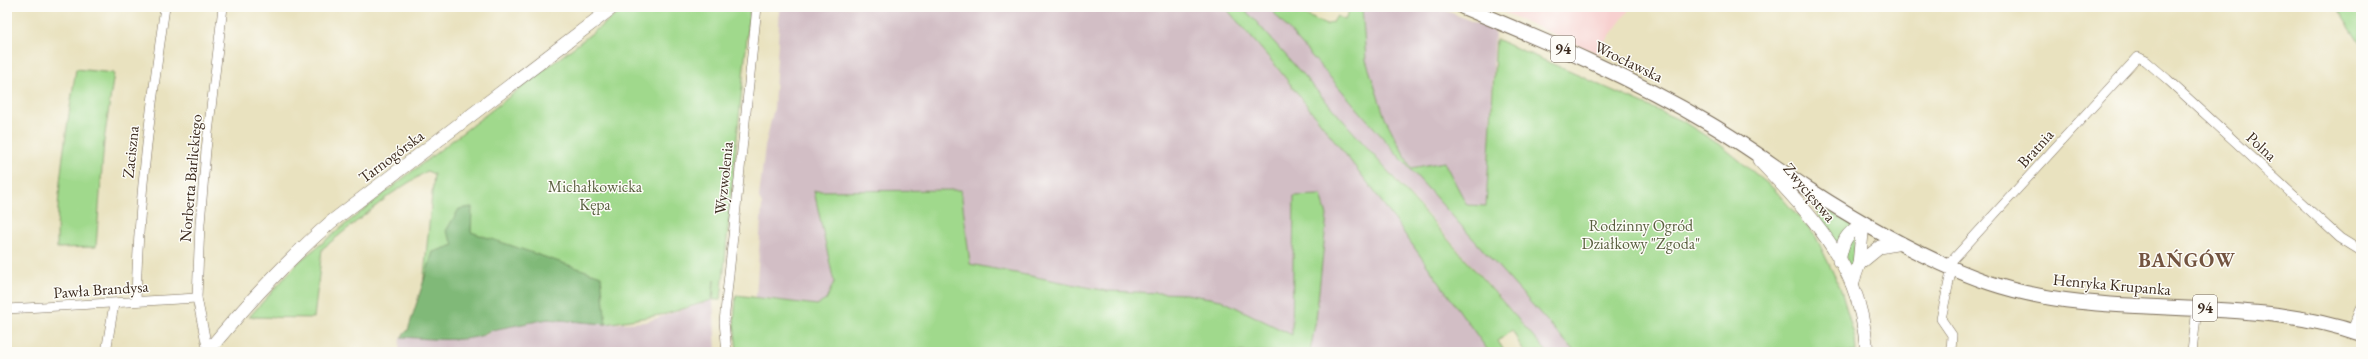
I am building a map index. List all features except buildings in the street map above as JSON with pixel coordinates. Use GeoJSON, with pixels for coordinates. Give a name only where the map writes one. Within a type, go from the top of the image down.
{"type":"FeatureCollection","features":[{"type":"Feature","properties":{"kind":"main road","name":"Wrocławska"},"geometry":{"type":"LineString","coordinates":[[1463,7],[1598,65],[1661,96],[1750,149]]}},
{"type":"Feature","properties":{"kind":"main road","name":"Henryka Krupanka"},"geometry":{"type":"LineString","coordinates":[[1750,149],[1863,223],[1951,267],[1994,284],[2080,302],[2197,308],[2272,314],[2356,332]]}},
{"type":"Feature","properties":{"kind":"street","name":"Zaciszna"},"geometry":{"type":"LineString","coordinates":[[136,301],[140,206],[146,142],[165,7]]}},
{"type":"Feature","properties":{"kind":"street","name":"Norberta Barlickiego"},"geometry":{"type":"LineString","coordinates":[[208,352],[197,298],[206,150],[223,7]]}},
{"type":"Feature","properties":{"kind":"street","name":"Tarnogórska"},"geometry":{"type":"LineString","coordinates":[[208,352],[249,302],[301,248],[331,222],[613,7]]}},
{"type":"Feature","properties":{"kind":"street","name":"Wyzwolenia"},"geometry":{"type":"LineString","coordinates":[[727,352],[724,322],[757,7]]}},
{"type":"Feature","properties":{"kind":"street","name":"Bratnia"},"geometry":{"type":"LineString","coordinates":[[1951,267],[2138,57],[2146,61]]}},
{"type":"Feature","properties":{"kind":"street","name":"Polna"},"geometry":{"type":"LineString","coordinates":[[2146,61],[2340,238],[2361,251]]}},
{"type":"Feature","properties":{"kind":"street","name":"Zwycięstwa"},"geometry":{"type":"LineString","coordinates":[[1750,149],[1820,228],[1839,260],[1852,284],[1865,336],[1867,352]]}},
{"type":"Feature","properties":{"kind":"street","name":"Zwycięstwa"},"geometry":{"type":"LineString","coordinates":[[1839,260],[1845,237],[1850,231],[1863,223]]}},
{"type":"Feature","properties":{"kind":"street"},"geometry":{"type":"LineString","coordinates":[[1852,284],[1859,264],[1863,223]]}},
{"type":"Feature","properties":{"kind":"street"},"geometry":{"type":"LineString","coordinates":[[1859,264],[1880,248],[1902,243]]}},
{"type":"Feature","properties":{"kind":"street"},"geometry":{"type":"LineString","coordinates":[[1951,267],[1941,319],[1952,335],[1951,352]]}},
{"type":"Feature","properties":{"kind":"street","name":"Pawła Brandysa"},"geometry":{"type":"LineString","coordinates":[[7,310],[197,298]]}},
{"type":"Feature","properties":{"kind":"street"},"geometry":{"type":"LineString","coordinates":[[106,352],[114,304]]}},
{"type":"Feature","properties":{"kind":"street"},"geometry":{"type":"LineString","coordinates":[[2192,352],[2197,308]]}},
{"type":"Feature","properties":{"kind":"street"},"geometry":{"type":"LineString","coordinates":[[2356,332],[2361,308]]}},
{"type":"Feature","properties":{"kind":"shaded area"},"geometry":{"type":"Polygon","coordinates":[[[780,7],[1225,7],[1276,67],[1371,187],[1489,352],[1310,352],[1316,319],[1327,215],[1321,196],[1294,196],[1293,336],[1221,300],[1186,294],[1107,291],[970,264],[961,190],[814,191],[834,282],[826,300],[817,305],[756,297],[762,205],[759,197],[765,146],[774,108],[780,7]]]}},
{"type":"Feature","properties":{"kind":"shaded area"},"geometry":{"type":"Polygon","coordinates":[[[1241,7],[1269,7],[1403,161],[1575,352],[1547,352],[1435,223],[1241,7]]]}},
{"type":"Feature","properties":{"kind":"shaded area"},"geometry":{"type":"Polygon","coordinates":[[[1360,7],[1437,7],[1495,31],[1486,206],[1467,205],[1444,163],[1411,168],[1385,118],[1366,60],[1360,7]]]}},
{"type":"Feature","properties":{"kind":"shaded area"},"geometry":{"type":"Polygon","coordinates":[[[1492,7],[1631,7],[1599,50],[1599,54],[1492,7]]]}},
{"type":"Feature","properties":{"kind":"shaded area"},"geometry":{"type":"Polygon","coordinates":[[[713,300],[716,352],[399,352],[400,337],[452,339],[486,335],[492,330],[548,319],[606,324],[645,322],[713,300]]]}},
{"type":"Feature","properties":{"kind":"green space","name":"Michałkowicka Kępa"},"geometry":{"type":"Polygon","coordinates":[[[626,7],[750,7],[721,300],[713,300],[714,280],[712,300],[666,314],[606,324],[548,319],[516,321],[444,338],[418,337],[434,174],[427,171],[391,194],[322,249],[314,318],[249,317],[301,260],[401,180],[626,7]]]}},
{"type":"Feature","properties":{"kind":"green space"},"geometry":{"type":"Polygon","coordinates":[[[1225,7],[1241,7],[1252,17],[1547,352],[1524,352],[1512,330],[1498,341],[1505,352],[1489,352],[1371,187],[1276,66],[1225,7]]]}},
{"type":"Feature","properties":{"kind":"green space","name":"Rodzinny Ogród Działkowy \"Zgoda\""},"geometry":{"type":"Polygon","coordinates":[[[1269,7],[1293,7],[1326,25],[1333,22],[1337,16],[1345,20],[1351,7],[1362,7],[1366,60],[1385,118],[1411,168],[1444,162],[1467,205],[1486,206],[1496,39],[1684,122],[1723,147],[1774,189],[1816,237],[1840,287],[1855,338],[1856,352],[1575,352],[1403,161],[1269,7]]]}},
{"type":"Feature","properties":{"kind":"green space"},"geometry":{"type":"Polygon","coordinates":[[[2336,7],[2361,7],[2361,45],[2336,7]]]}},
{"type":"Feature","properties":{"kind":"green space"},"geometry":{"type":"Polygon","coordinates":[[[76,69],[114,73],[104,141],[96,247],[57,248],[60,181],[76,69]]]}},
{"type":"Feature","properties":{"kind":"green space"},"geometry":{"type":"Polygon","coordinates":[[[961,190],[970,264],[1107,291],[1186,294],[1221,300],[1292,335],[1294,196],[1321,195],[1327,215],[1316,319],[1310,352],[737,352],[734,322],[736,295],[817,305],[826,300],[834,282],[814,191],[961,190]]]}},
{"type":"Feature","properties":{"kind":"green space"},"geometry":{"type":"Polygon","coordinates":[[[1814,204],[1817,204],[1853,225],[1836,245],[1814,207],[1814,204]]]}},
{"type":"Feature","properties":{"kind":"green space"},"geometry":{"type":"Polygon","coordinates":[[[472,207],[471,232],[601,276],[606,324],[548,319],[492,330],[484,335],[473,338],[448,340],[401,337],[408,330],[433,252],[454,245],[446,231],[459,209],[472,207]]]}},
{"type":"Feature","properties":{"kind":"green space"},"geometry":{"type":"Polygon","coordinates":[[[1855,234],[1855,253],[1850,269],[1843,251],[1855,234]]]}},
{"type":"Feature","properties":{"kind":"district","name":"BAŃGÓW"},"geometry":{"type":"Point","coordinates":[2187,260]}}]}
